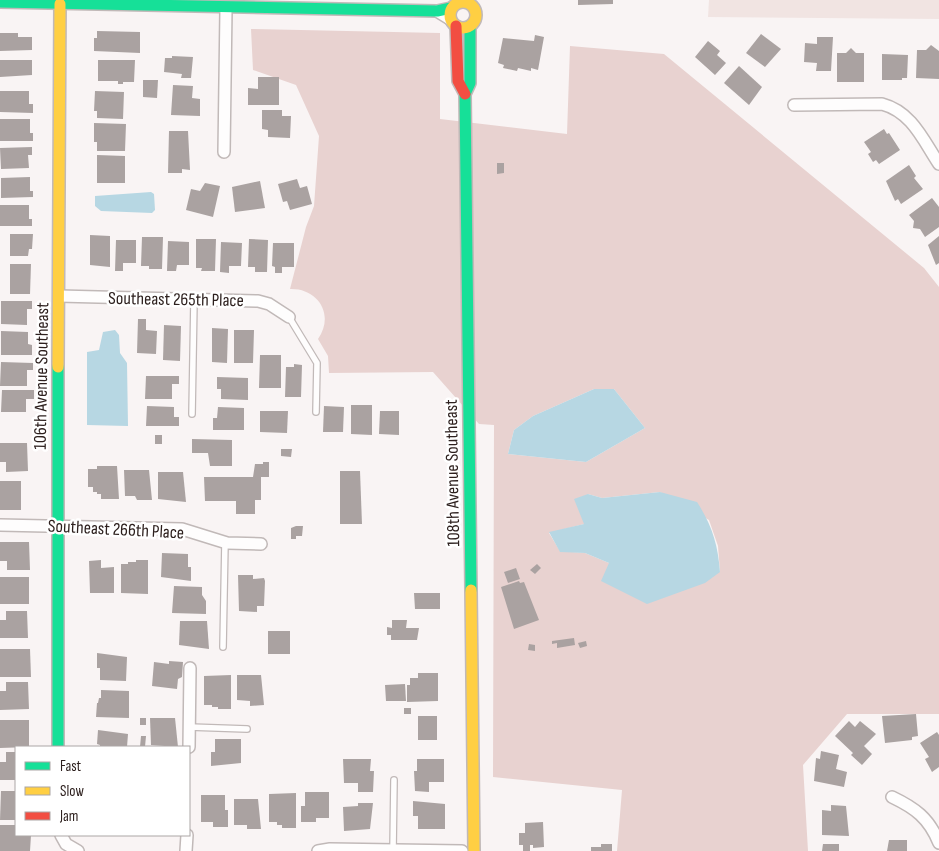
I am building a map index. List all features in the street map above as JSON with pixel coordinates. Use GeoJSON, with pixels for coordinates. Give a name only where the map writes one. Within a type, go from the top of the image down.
{"type":"FeatureCollection","features":[{"type":"Feature","properties":{"kind":"street"},"geometry":{"type":"LineString","coordinates":[[1,1],[226,8],[247,4],[437,12],[455,11],[463,28],[470,26]]}},
{"type":"Feature","properties":{"kind":"street","name":"108th Avenue Southeast"},"geometry":{"type":"LineString","coordinates":[[465,94],[458,81],[455,11],[468,2],[473,3],[476,16],[470,26],[470,83],[465,94],[474,851]]}},
{"type":"Feature","properties":{"kind":"street","name":"106th Avenue Southeast"},"geometry":{"type":"LineString","coordinates":[[58,746],[57,526],[60,4]]}},
{"type":"Feature","properties":{"kind":"street"},"geometry":{"type":"LineString","coordinates":[[224,152],[226,8]]}},
{"type":"Feature","properties":{"kind":"street"},"geometry":{"type":"LineString","coordinates":[[794,105],[882,104],[896,108],[910,120],[939,164]]}},
{"type":"Feature","properties":{"kind":"street","name":"Southeast 265th Place"},"geometry":{"type":"LineString","coordinates":[[59,296],[258,301],[269,304],[289,317]]}},
{"type":"Feature","properties":{"kind":"street","name":"Southeast 266th Place"},"geometry":{"type":"LineString","coordinates":[[0,525],[182,529],[225,542],[261,544]]}},
{"type":"Feature","properties":{"kind":"street"},"geometry":{"type":"LineString","coordinates":[[189,746],[190,668]]}},
{"type":"Feature","properties":{"kind":"street"},"geometry":{"type":"LineString","coordinates":[[892,796],[914,807],[928,820],[939,842]]}},
{"type":"Feature","properties":{"kind":"street"},"geometry":{"type":"LineString","coordinates":[[186,851],[187,836]]}},
{"type":"Feature","properties":{"kind":"street"},"geometry":{"type":"LineString","coordinates":[[64,839],[78,851]]}},
{"type":"Feature","properties":{"kind":"street"},"geometry":{"type":"LineString","coordinates":[[318,851],[330,849],[462,851]]}},
{"type":"Feature","properties":{"kind":"lane"},"geometry":{"type":"LineString","coordinates":[[192,414],[194,300]]}},
{"type":"Feature","properties":{"kind":"lane"},"geometry":{"type":"LineString","coordinates":[[289,317],[317,363],[316,412]]}},
{"type":"Feature","properties":{"kind":"lane"},"geometry":{"type":"LineString","coordinates":[[223,647],[225,542]]}},
{"type":"Feature","properties":{"kind":"lane"},"geometry":{"type":"LineString","coordinates":[[189,727],[247,729]]}},
{"type":"Feature","properties":{"kind":"lane"},"geometry":{"type":"LineString","coordinates":[[394,780],[394,850]]}},
{"type":"Feature","properties":{"kind":"shaded area"},"geometry":{"type":"Polygon","coordinates":[[[709,0],[939,0],[939,19],[708,17],[709,0]]]}},
{"type":"Feature","properties":{"kind":"shaded area"},"geometry":{"type":"Polygon","coordinates":[[[251,29],[440,33],[440,119],[567,134],[570,46],[664,54],[924,268],[939,287],[939,714],[847,714],[803,765],[808,851],[617,851],[622,790],[493,777],[494,425],[479,424],[433,372],[329,373],[328,356],[318,339],[325,321],[321,305],[309,293],[290,289],[306,227],[314,206],[319,136],[296,85],[253,70],[251,29]],[[594,389],[533,416],[514,430],[508,454],[586,462],[645,428],[614,389],[594,389]],[[660,492],[602,498],[588,494],[584,524],[549,533],[560,551],[585,553],[609,563],[720,572],[718,546],[709,520],[660,492]]]}},
{"type":"Feature","properties":{"kind":"water"},"geometry":{"type":"Polygon","coordinates":[[[151,192],[154,194],[155,210],[152,213],[101,211],[95,206],[95,196],[151,192]]]}},
{"type":"Feature","properties":{"kind":"water"},"geometry":{"type":"Polygon","coordinates":[[[115,330],[119,335],[120,353],[127,363],[128,426],[87,425],[87,352],[99,350],[103,332],[115,330]]]}},
{"type":"Feature","properties":{"kind":"water"},"geometry":{"type":"Polygon","coordinates":[[[594,389],[614,389],[645,428],[586,462],[508,454],[514,430],[533,416],[594,389]]]}},
{"type":"Feature","properties":{"kind":"water"},"geometry":{"type":"Polygon","coordinates":[[[660,492],[697,502],[707,519],[716,544],[720,572],[705,583],[647,604],[601,581],[609,563],[585,553],[560,552],[549,532],[584,524],[574,499],[588,494],[602,498],[660,492]]]}},
{"type":"Feature","properties":{"kind":"building"},"geometry":{"type":"Polygon","coordinates":[[[578,0],[613,0],[613,4],[578,5],[578,0]]]}},
{"type":"Feature","properties":{"kind":"building"},"geometry":{"type":"Polygon","coordinates":[[[97,31],[140,32],[140,53],[94,51],[94,38],[97,38],[97,31]]]}},
{"type":"Feature","properties":{"kind":"building"},"geometry":{"type":"Polygon","coordinates":[[[0,33],[18,33],[18,37],[32,37],[32,50],[0,51],[0,33]]]}},
{"type":"Feature","properties":{"kind":"building"},"geometry":{"type":"Polygon","coordinates":[[[761,34],[781,49],[765,67],[746,53],[761,34]]]}},
{"type":"Feature","properties":{"kind":"building"},"geometry":{"type":"Polygon","coordinates":[[[535,35],[544,37],[538,70],[531,68],[531,71],[518,68],[517,71],[503,68],[504,65],[498,63],[503,38],[534,41],[535,35]]]}},
{"type":"Feature","properties":{"kind":"building"},"geometry":{"type":"Polygon","coordinates":[[[817,37],[833,37],[831,71],[816,71],[817,63],[804,62],[805,43],[817,44],[817,37]]]}},
{"type":"Feature","properties":{"kind":"building"},"geometry":{"type":"Polygon","coordinates":[[[708,41],[720,51],[717,55],[726,63],[715,75],[695,57],[708,41]]]}},
{"type":"Feature","properties":{"kind":"building"},"geometry":{"type":"Polygon","coordinates":[[[931,45],[939,51],[939,79],[916,78],[917,50],[926,50],[931,45]]]}},
{"type":"Feature","properties":{"kind":"building"},"geometry":{"type":"Polygon","coordinates":[[[851,48],[856,53],[864,53],[864,82],[837,82],[837,53],[846,53],[851,48]]]}},
{"type":"Feature","properties":{"kind":"building"},"geometry":{"type":"Polygon","coordinates":[[[882,54],[908,55],[907,78],[902,78],[902,80],[882,80],[882,54]]]}},
{"type":"Feature","properties":{"kind":"building"},"geometry":{"type":"Polygon","coordinates":[[[172,56],[193,57],[191,78],[181,78],[182,74],[164,72],[165,58],[172,58],[172,56]]]}},
{"type":"Feature","properties":{"kind":"building"},"geometry":{"type":"Polygon","coordinates":[[[0,60],[32,60],[32,75],[0,77],[0,60]]]}},
{"type":"Feature","properties":{"kind":"building"},"geometry":{"type":"Polygon","coordinates":[[[98,60],[135,60],[134,82],[118,84],[118,81],[98,81],[98,60]]]}},
{"type":"Feature","properties":{"kind":"building"},"geometry":{"type":"Polygon","coordinates":[[[739,66],[762,87],[749,105],[724,83],[739,66]]]}},
{"type":"Feature","properties":{"kind":"building"},"geometry":{"type":"Polygon","coordinates":[[[258,77],[279,77],[279,105],[248,105],[248,88],[258,89],[258,77]]]}},
{"type":"Feature","properties":{"kind":"building"},"geometry":{"type":"Polygon","coordinates":[[[143,80],[158,80],[157,98],[143,97],[143,80]]]}},
{"type":"Feature","properties":{"kind":"building"},"geometry":{"type":"Polygon","coordinates":[[[173,85],[193,86],[192,98],[200,99],[200,116],[171,115],[173,85]]]}},
{"type":"Feature","properties":{"kind":"building"},"geometry":{"type":"Polygon","coordinates":[[[0,91],[29,91],[29,104],[33,104],[33,113],[0,112],[0,91]]]}},
{"type":"Feature","properties":{"kind":"building"},"geometry":{"type":"Polygon","coordinates":[[[95,91],[124,92],[123,119],[97,118],[97,111],[94,111],[95,91]]]}},
{"type":"Feature","properties":{"kind":"building"},"geometry":{"type":"Polygon","coordinates":[[[262,110],[282,110],[282,116],[291,116],[290,138],[268,137],[268,130],[262,129],[262,110]]]}},
{"type":"Feature","properties":{"kind":"building"},"geometry":{"type":"Polygon","coordinates":[[[0,119],[30,119],[30,133],[33,133],[33,141],[0,141],[0,119]]]}},
{"type":"Feature","properties":{"kind":"building"},"geometry":{"type":"Polygon","coordinates":[[[94,123],[126,124],[125,151],[97,151],[97,142],[94,142],[94,123]]]}},
{"type":"Feature","properties":{"kind":"building"},"geometry":{"type":"Polygon","coordinates":[[[884,129],[887,134],[889,133],[900,150],[879,164],[876,160],[873,162],[868,154],[871,152],[864,142],[884,129]]]}},
{"type":"Feature","properties":{"kind":"building"},"geometry":{"type":"Polygon","coordinates":[[[169,131],[188,131],[190,170],[182,169],[182,173],[168,173],[169,131]]]}},
{"type":"Feature","properties":{"kind":"building"},"geometry":{"type":"Polygon","coordinates":[[[32,147],[32,155],[28,155],[29,168],[1,169],[0,148],[32,147]]]}},
{"type":"Feature","properties":{"kind":"building"},"geometry":{"type":"Polygon","coordinates":[[[97,155],[125,156],[125,183],[97,183],[97,155]]]}},
{"type":"Feature","properties":{"kind":"building"},"geometry":{"type":"Polygon","coordinates":[[[497,163],[504,163],[504,173],[497,174],[497,163]]]}},
{"type":"Feature","properties":{"kind":"building"},"geometry":{"type":"Polygon","coordinates":[[[909,165],[916,176],[914,178],[923,189],[901,204],[898,199],[895,201],[886,181],[909,165]]]}},
{"type":"Feature","properties":{"kind":"building"},"geometry":{"type":"Polygon","coordinates":[[[30,177],[30,191],[33,191],[33,197],[1,198],[1,178],[30,177]]]}},
{"type":"Feature","properties":{"kind":"building"},"geometry":{"type":"Polygon","coordinates":[[[297,179],[300,188],[307,186],[312,204],[290,210],[287,201],[283,202],[278,184],[297,179]]]}},
{"type":"Feature","properties":{"kind":"building"},"geometry":{"type":"Polygon","coordinates":[[[260,181],[265,208],[235,212],[232,187],[260,181]]]}},
{"type":"Feature","properties":{"kind":"building"},"geometry":{"type":"Polygon","coordinates":[[[205,183],[220,186],[213,217],[186,210],[191,189],[200,191],[205,183]]]}},
{"type":"Feature","properties":{"kind":"building"},"geometry":{"type":"Polygon","coordinates":[[[932,198],[939,207],[939,227],[925,237],[920,229],[913,228],[914,221],[909,215],[932,198]]]}},
{"type":"Feature","properties":{"kind":"building"},"geometry":{"type":"Polygon","coordinates":[[[0,205],[29,205],[29,219],[32,219],[32,226],[0,226],[0,205]]]}},
{"type":"Feature","properties":{"kind":"building"},"geometry":{"type":"Polygon","coordinates":[[[10,234],[33,234],[32,249],[29,249],[28,256],[10,256],[10,234]]]}},
{"type":"Feature","properties":{"kind":"building"},"geometry":{"type":"Polygon","coordinates":[[[90,235],[110,236],[110,267],[90,265],[90,235]]]}},
{"type":"Feature","properties":{"kind":"building"},"geometry":{"type":"Polygon","coordinates":[[[939,236],[939,263],[936,265],[928,245],[939,236]]]}},
{"type":"Feature","properties":{"kind":"building"},"geometry":{"type":"Polygon","coordinates":[[[142,237],[163,237],[162,269],[149,269],[149,266],[141,266],[142,237]]]}},
{"type":"Feature","properties":{"kind":"building"},"geometry":{"type":"Polygon","coordinates":[[[196,239],[216,239],[215,271],[201,271],[202,268],[196,268],[196,239]]]}},
{"type":"Feature","properties":{"kind":"building"},"geometry":{"type":"Polygon","coordinates":[[[249,239],[268,240],[267,272],[255,272],[255,267],[248,267],[249,239]]]}},
{"type":"Feature","properties":{"kind":"building"},"geometry":{"type":"Polygon","coordinates":[[[116,240],[136,240],[136,263],[123,263],[123,271],[115,271],[116,240]]]}},
{"type":"Feature","properties":{"kind":"building"},"geometry":{"type":"Polygon","coordinates":[[[168,241],[189,242],[189,265],[177,265],[176,271],[167,271],[168,241]]]}},
{"type":"Feature","properties":{"kind":"building"},"geometry":{"type":"Polygon","coordinates":[[[221,242],[242,243],[241,266],[229,266],[229,273],[220,272],[221,242]]]}},
{"type":"Feature","properties":{"kind":"building"},"geometry":{"type":"Polygon","coordinates":[[[273,243],[294,243],[294,267],[282,267],[282,273],[275,273],[275,267],[272,266],[273,243]]]}},
{"type":"Feature","properties":{"kind":"building"},"geometry":{"type":"Polygon","coordinates":[[[10,264],[31,264],[30,294],[10,294],[10,264]]]}},
{"type":"Feature","properties":{"kind":"building"},"geometry":{"type":"Polygon","coordinates":[[[1,301],[32,301],[32,309],[27,309],[27,325],[1,324],[1,301]]]}},
{"type":"Feature","properties":{"kind":"building"},"geometry":{"type":"Polygon","coordinates":[[[138,319],[146,319],[146,330],[157,331],[156,354],[137,353],[138,319]]]}},
{"type":"Feature","properties":{"kind":"building"},"geometry":{"type":"Polygon","coordinates":[[[164,325],[181,326],[180,361],[163,360],[164,325]]]}},
{"type":"Feature","properties":{"kind":"building"},"geometry":{"type":"Polygon","coordinates":[[[212,328],[228,329],[227,363],[212,362],[212,328]]]}},
{"type":"Feature","properties":{"kind":"building"},"geometry":{"type":"Polygon","coordinates":[[[234,330],[254,330],[253,363],[234,363],[234,330]]]}},
{"type":"Feature","properties":{"kind":"building"},"geometry":{"type":"Polygon","coordinates":[[[1,331],[28,332],[28,344],[32,345],[32,355],[1,355],[1,331]]]}},
{"type":"Feature","properties":{"kind":"building"},"geometry":{"type":"Polygon","coordinates":[[[260,355],[281,355],[281,388],[259,388],[260,355]]]}},
{"type":"Feature","properties":{"kind":"building"},"geometry":{"type":"Polygon","coordinates":[[[1,362],[33,363],[33,370],[27,370],[27,386],[0,386],[1,362]]]}},
{"type":"Feature","properties":{"kind":"building"},"geometry":{"type":"Polygon","coordinates":[[[294,364],[302,365],[301,397],[285,397],[286,367],[294,367],[294,364]]]}},
{"type":"Feature","properties":{"kind":"building"},"geometry":{"type":"Polygon","coordinates":[[[146,376],[179,376],[179,384],[172,384],[172,399],[145,399],[146,376]]]}},
{"type":"Feature","properties":{"kind":"building"},"geometry":{"type":"Polygon","coordinates":[[[217,377],[248,378],[248,400],[221,399],[221,389],[217,389],[217,377]]]}},
{"type":"Feature","properties":{"kind":"building"},"geometry":{"type":"Polygon","coordinates":[[[2,390],[34,390],[34,399],[26,399],[26,412],[1,412],[2,390]]]}},
{"type":"Feature","properties":{"kind":"building"},"geometry":{"type":"Polygon","coordinates":[[[351,405],[372,405],[372,435],[351,434],[351,405]]]}},
{"type":"Feature","properties":{"kind":"building"},"geometry":{"type":"Polygon","coordinates":[[[147,406],[174,407],[174,417],[179,417],[179,426],[146,426],[147,406]]]}},
{"type":"Feature","properties":{"kind":"building"},"geometry":{"type":"Polygon","coordinates":[[[324,406],[344,407],[343,432],[323,432],[324,406]]]}},
{"type":"Feature","properties":{"kind":"building"},"geometry":{"type":"Polygon","coordinates":[[[218,407],[244,408],[244,430],[213,430],[213,418],[217,418],[218,407]]]}},
{"type":"Feature","properties":{"kind":"building"},"geometry":{"type":"Polygon","coordinates":[[[260,411],[288,411],[287,433],[260,432],[260,411]]]}},
{"type":"Feature","properties":{"kind":"building"},"geometry":{"type":"Polygon","coordinates":[[[380,411],[399,411],[399,435],[379,434],[380,411]]]}},
{"type":"Feature","properties":{"kind":"building"},"geometry":{"type":"Polygon","coordinates":[[[155,435],[162,435],[162,444],[155,444],[155,435]]]}},
{"type":"Feature","properties":{"kind":"building"},"geometry":{"type":"Polygon","coordinates":[[[192,439],[232,440],[232,466],[210,466],[208,453],[192,453],[192,439]]]}},
{"type":"Feature","properties":{"kind":"building"},"geometry":{"type":"Polygon","coordinates":[[[0,443],[27,443],[28,471],[6,472],[6,462],[0,462],[0,443]]]}},
{"type":"Feature","properties":{"kind":"building"},"geometry":{"type":"Polygon","coordinates":[[[281,449],[292,449],[291,457],[281,456],[281,449]]]}},
{"type":"Feature","properties":{"kind":"building"},"geometry":{"type":"Polygon","coordinates":[[[263,462],[269,462],[269,477],[261,477],[261,500],[255,500],[255,514],[236,514],[236,501],[205,501],[204,477],[253,477],[255,464],[263,464],[263,462]]]}},
{"type":"Feature","properties":{"kind":"building"},"geometry":{"type":"Polygon","coordinates":[[[97,466],[117,466],[119,499],[101,499],[101,494],[93,492],[93,487],[88,487],[88,469],[97,469],[97,466]]]}},
{"type":"Feature","properties":{"kind":"building"},"geometry":{"type":"Polygon","coordinates":[[[124,470],[149,470],[152,500],[137,500],[135,496],[125,496],[124,470]]]}},
{"type":"Feature","properties":{"kind":"building"},"geometry":{"type":"Polygon","coordinates":[[[340,471],[360,471],[362,524],[340,524],[340,471]]]}},
{"type":"Feature","properties":{"kind":"building"},"geometry":{"type":"Polygon","coordinates":[[[158,472],[183,472],[186,502],[158,499],[158,472]]]}},
{"type":"Feature","properties":{"kind":"building"},"geometry":{"type":"Polygon","coordinates":[[[0,481],[21,481],[21,510],[0,510],[0,481]]]}},
{"type":"Feature","properties":{"kind":"building"},"geometry":{"type":"Polygon","coordinates":[[[303,526],[302,536],[296,536],[296,539],[291,539],[291,528],[303,526]]]}},
{"type":"Feature","properties":{"kind":"building"},"geometry":{"type":"Polygon","coordinates":[[[0,542],[29,542],[30,570],[7,570],[7,561],[0,561],[0,542]]]}},
{"type":"Feature","properties":{"kind":"building"},"geometry":{"type":"Polygon","coordinates":[[[162,553],[188,554],[188,567],[191,567],[191,581],[161,577],[162,553]]]}},
{"type":"Feature","properties":{"kind":"building"},"geometry":{"type":"Polygon","coordinates":[[[101,560],[101,568],[114,567],[114,593],[90,593],[89,561],[101,560]]]}},
{"type":"Feature","properties":{"kind":"building"},"geometry":{"type":"Polygon","coordinates":[[[136,560],[148,560],[148,594],[121,593],[121,564],[136,562],[136,560]]]}},
{"type":"Feature","properties":{"kind":"building"},"geometry":{"type":"Polygon","coordinates":[[[537,564],[541,568],[535,574],[530,570],[537,564]]]}},
{"type":"Feature","properties":{"kind":"building"},"geometry":{"type":"Polygon","coordinates":[[[516,568],[520,579],[508,583],[504,572],[516,568]]]}},
{"type":"Feature","properties":{"kind":"building"},"geometry":{"type":"Polygon","coordinates":[[[238,575],[253,575],[253,579],[264,578],[264,606],[257,606],[257,612],[239,611],[238,575]]]}},
{"type":"Feature","properties":{"kind":"building"},"geometry":{"type":"Polygon","coordinates":[[[0,577],[29,577],[29,604],[0,604],[0,577]]]}},
{"type":"Feature","properties":{"kind":"building"},"geometry":{"type":"Polygon","coordinates":[[[519,581],[520,583],[524,582],[539,620],[514,629],[501,587],[519,581]]]}},
{"type":"Feature","properties":{"kind":"building"},"geometry":{"type":"Polygon","coordinates":[[[174,586],[202,587],[202,595],[206,601],[206,614],[172,613],[174,586]]]}},
{"type":"Feature","properties":{"kind":"building"},"geometry":{"type":"Polygon","coordinates":[[[414,593],[440,593],[440,609],[415,609],[414,593]]]}},
{"type":"Feature","properties":{"kind":"building"},"geometry":{"type":"Polygon","coordinates":[[[6,611],[27,611],[28,638],[0,638],[0,620],[6,620],[6,611]]]}},
{"type":"Feature","properties":{"kind":"building"},"geometry":{"type":"Polygon","coordinates":[[[392,620],[407,620],[406,628],[419,628],[417,640],[391,640],[391,635],[387,635],[387,627],[392,628],[392,620]]]}},
{"type":"Feature","properties":{"kind":"building"},"geometry":{"type":"Polygon","coordinates":[[[180,621],[207,621],[209,649],[179,645],[180,621]]]}},
{"type":"Feature","properties":{"kind":"building"},"geometry":{"type":"Polygon","coordinates":[[[268,631],[290,631],[290,654],[268,654],[268,631]]]}},
{"type":"Feature","properties":{"kind":"building"},"geometry":{"type":"Polygon","coordinates":[[[574,638],[575,645],[557,648],[557,643],[552,644],[552,641],[574,638]]]}},
{"type":"Feature","properties":{"kind":"building"},"geometry":{"type":"Polygon","coordinates":[[[586,641],[587,646],[580,648],[578,643],[586,641]]]}},
{"type":"Feature","properties":{"kind":"building"},"geometry":{"type":"Polygon","coordinates":[[[529,644],[535,645],[535,651],[528,650],[529,644]]]}},
{"type":"Feature","properties":{"kind":"building"},"geometry":{"type":"Polygon","coordinates":[[[0,649],[30,649],[31,677],[0,677],[0,649]]]}},
{"type":"Feature","properties":{"kind":"building"},"geometry":{"type":"Polygon","coordinates":[[[97,653],[127,657],[126,681],[100,680],[100,668],[97,668],[97,653]]]}},
{"type":"Feature","properties":{"kind":"building"},"geometry":{"type":"Polygon","coordinates":[[[169,661],[183,662],[182,677],[178,679],[177,689],[152,686],[154,662],[169,664],[169,661]]]}},
{"type":"Feature","properties":{"kind":"building"},"geometry":{"type":"Polygon","coordinates":[[[418,673],[438,673],[438,701],[407,702],[407,685],[410,685],[410,678],[418,678],[418,673]]]}},
{"type":"Feature","properties":{"kind":"building"},"geometry":{"type":"Polygon","coordinates":[[[231,675],[231,709],[218,709],[218,707],[212,707],[212,705],[204,705],[204,676],[231,675]]]}},
{"type":"Feature","properties":{"kind":"building"},"geometry":{"type":"Polygon","coordinates":[[[237,675],[261,675],[264,705],[250,706],[250,701],[237,700],[237,675]]]}},
{"type":"Feature","properties":{"kind":"building"},"geometry":{"type":"Polygon","coordinates":[[[6,682],[28,682],[29,709],[0,710],[0,691],[6,691],[6,682]]]}},
{"type":"Feature","properties":{"kind":"building"},"geometry":{"type":"Polygon","coordinates":[[[405,684],[406,701],[386,701],[385,685],[405,684]]]}},
{"type":"Feature","properties":{"kind":"building"},"geometry":{"type":"Polygon","coordinates":[[[101,690],[129,691],[129,718],[96,717],[97,703],[99,698],[101,698],[101,690]]]}},
{"type":"Feature","properties":{"kind":"building"},"geometry":{"type":"Polygon","coordinates":[[[404,708],[411,708],[411,714],[404,714],[404,708]]]}},
{"type":"Feature","properties":{"kind":"building"},"geometry":{"type":"Polygon","coordinates":[[[916,714],[918,736],[912,737],[912,740],[885,743],[882,716],[916,714]]]}},
{"type":"Feature","properties":{"kind":"building"},"geometry":{"type":"Polygon","coordinates":[[[418,716],[437,716],[437,740],[418,740],[418,716]]]}},
{"type":"Feature","properties":{"kind":"building"},"geometry":{"type":"Polygon","coordinates":[[[140,718],[146,718],[146,725],[140,725],[140,718]]]}},
{"type":"Feature","properties":{"kind":"building"},"geometry":{"type":"Polygon","coordinates":[[[150,718],[175,718],[178,746],[151,745],[150,718]]]}},
{"type":"Feature","properties":{"kind":"building"},"geometry":{"type":"Polygon","coordinates":[[[0,720],[29,720],[29,746],[0,748],[0,720]]]}},
{"type":"Feature","properties":{"kind":"building"},"geometry":{"type":"Polygon","coordinates":[[[849,721],[855,727],[860,721],[876,734],[864,746],[872,754],[862,765],[851,755],[853,753],[835,736],[849,721]]]}},
{"type":"Feature","properties":{"kind":"building"},"geometry":{"type":"Polygon","coordinates":[[[98,730],[128,734],[127,746],[100,746],[97,744],[98,730]]]}},
{"type":"Feature","properties":{"kind":"building"},"geometry":{"type":"Polygon","coordinates":[[[937,732],[939,735],[939,767],[932,772],[925,759],[929,757],[920,743],[937,732]]]}},
{"type":"Feature","properties":{"kind":"building"},"geometry":{"type":"Polygon","coordinates":[[[141,736],[146,736],[145,746],[140,746],[141,736]]]}},
{"type":"Feature","properties":{"kind":"building"},"geometry":{"type":"Polygon","coordinates":[[[215,739],[241,739],[241,763],[211,766],[211,752],[215,752],[215,739]]]}},
{"type":"Feature","properties":{"kind":"building"},"geometry":{"type":"Polygon","coordinates":[[[821,751],[839,755],[836,769],[847,772],[844,787],[814,781],[816,758],[820,759],[821,751]]]}},
{"type":"Feature","properties":{"kind":"building"},"geometry":{"type":"Polygon","coordinates":[[[6,752],[15,752],[15,780],[0,780],[0,762],[6,762],[6,752]]]}},
{"type":"Feature","properties":{"kind":"building"},"geometry":{"type":"Polygon","coordinates":[[[343,759],[371,759],[370,771],[374,771],[373,792],[358,792],[358,783],[344,783],[343,759]]]}},
{"type":"Feature","properties":{"kind":"building"},"geometry":{"type":"Polygon","coordinates":[[[417,759],[444,759],[444,782],[429,782],[429,792],[415,791],[414,771],[417,771],[417,759]]]}},
{"type":"Feature","properties":{"kind":"building"},"geometry":{"type":"Polygon","coordinates":[[[1,791],[15,791],[15,820],[0,820],[1,791]]]}},
{"type":"Feature","properties":{"kind":"building"},"geometry":{"type":"Polygon","coordinates":[[[305,792],[329,792],[329,818],[316,818],[316,822],[301,822],[301,806],[305,806],[305,792]]]}},
{"type":"Feature","properties":{"kind":"building"},"geometry":{"type":"Polygon","coordinates":[[[296,793],[296,828],[282,828],[282,825],[277,825],[277,822],[269,822],[269,794],[296,793]]]}},
{"type":"Feature","properties":{"kind":"building"},"geometry":{"type":"Polygon","coordinates":[[[201,795],[225,795],[225,810],[228,810],[228,827],[213,827],[213,822],[201,822],[201,795]]]}},
{"type":"Feature","properties":{"kind":"building"},"geometry":{"type":"Polygon","coordinates":[[[234,799],[258,799],[261,829],[247,829],[247,825],[234,825],[234,799]]]}},
{"type":"Feature","properties":{"kind":"building"},"geometry":{"type":"Polygon","coordinates":[[[413,801],[445,804],[445,829],[418,829],[418,816],[413,816],[413,801]]]}},
{"type":"Feature","properties":{"kind":"building"},"geometry":{"type":"Polygon","coordinates":[[[358,803],[373,803],[370,829],[344,831],[343,807],[358,806],[358,803]]]}},
{"type":"Feature","properties":{"kind":"building"},"geometry":{"type":"Polygon","coordinates":[[[831,805],[846,806],[849,836],[822,835],[822,810],[831,811],[831,805]]]}},
{"type":"Feature","properties":{"kind":"building"},"geometry":{"type":"Polygon","coordinates":[[[543,822],[544,847],[533,848],[533,845],[530,845],[530,851],[523,851],[523,845],[519,845],[519,833],[525,833],[525,823],[543,822]]]}},
{"type":"Feature","properties":{"kind":"building"},"geometry":{"type":"Polygon","coordinates":[[[0,825],[15,825],[15,836],[31,836],[30,851],[0,851],[0,825]]]}},
{"type":"Feature","properties":{"kind":"building"},"geometry":{"type":"Polygon","coordinates":[[[889,840],[907,840],[907,851],[887,851],[889,840]]]}},
{"type":"Feature","properties":{"kind":"building"},"geometry":{"type":"Polygon","coordinates":[[[601,844],[612,844],[612,851],[591,851],[591,847],[601,847],[601,844]]]}},
{"type":"Feature","properties":{"kind":"building"},"geometry":{"type":"Polygon","coordinates":[[[823,844],[839,844],[839,851],[822,851],[823,844]]]}},
{"type":"Feature","properties":{"kind":"traffic: fast"},"geometry":{"type":"LineString","coordinates":[[0,2],[437,11],[451,8]]}},
{"type":"Feature","properties":{"kind":"traffic: fast"},"geometry":{"type":"LineString","coordinates":[[470,26],[470,83],[465,94],[471,590]]}},
{"type":"Feature","properties":{"kind":"traffic: fast"},"geometry":{"type":"LineString","coordinates":[[58,367],[58,746]]}},
{"type":"Feature","properties":{"kind":"traffic: slow"},"geometry":{"type":"LineString","coordinates":[[463,2],[472,6],[476,15],[472,24],[463,28],[454,24],[450,15],[454,6],[463,2]]}},
{"type":"Feature","properties":{"kind":"traffic: slow"},"geometry":{"type":"LineString","coordinates":[[58,367],[60,4]]}},
{"type":"Feature","properties":{"kind":"traffic: slow"},"geometry":{"type":"LineString","coordinates":[[471,590],[474,851]]}},
{"type":"Feature","properties":{"kind":"traffic: jam"},"geometry":{"type":"LineString","coordinates":[[456,26],[458,81],[465,94]]}}]}
